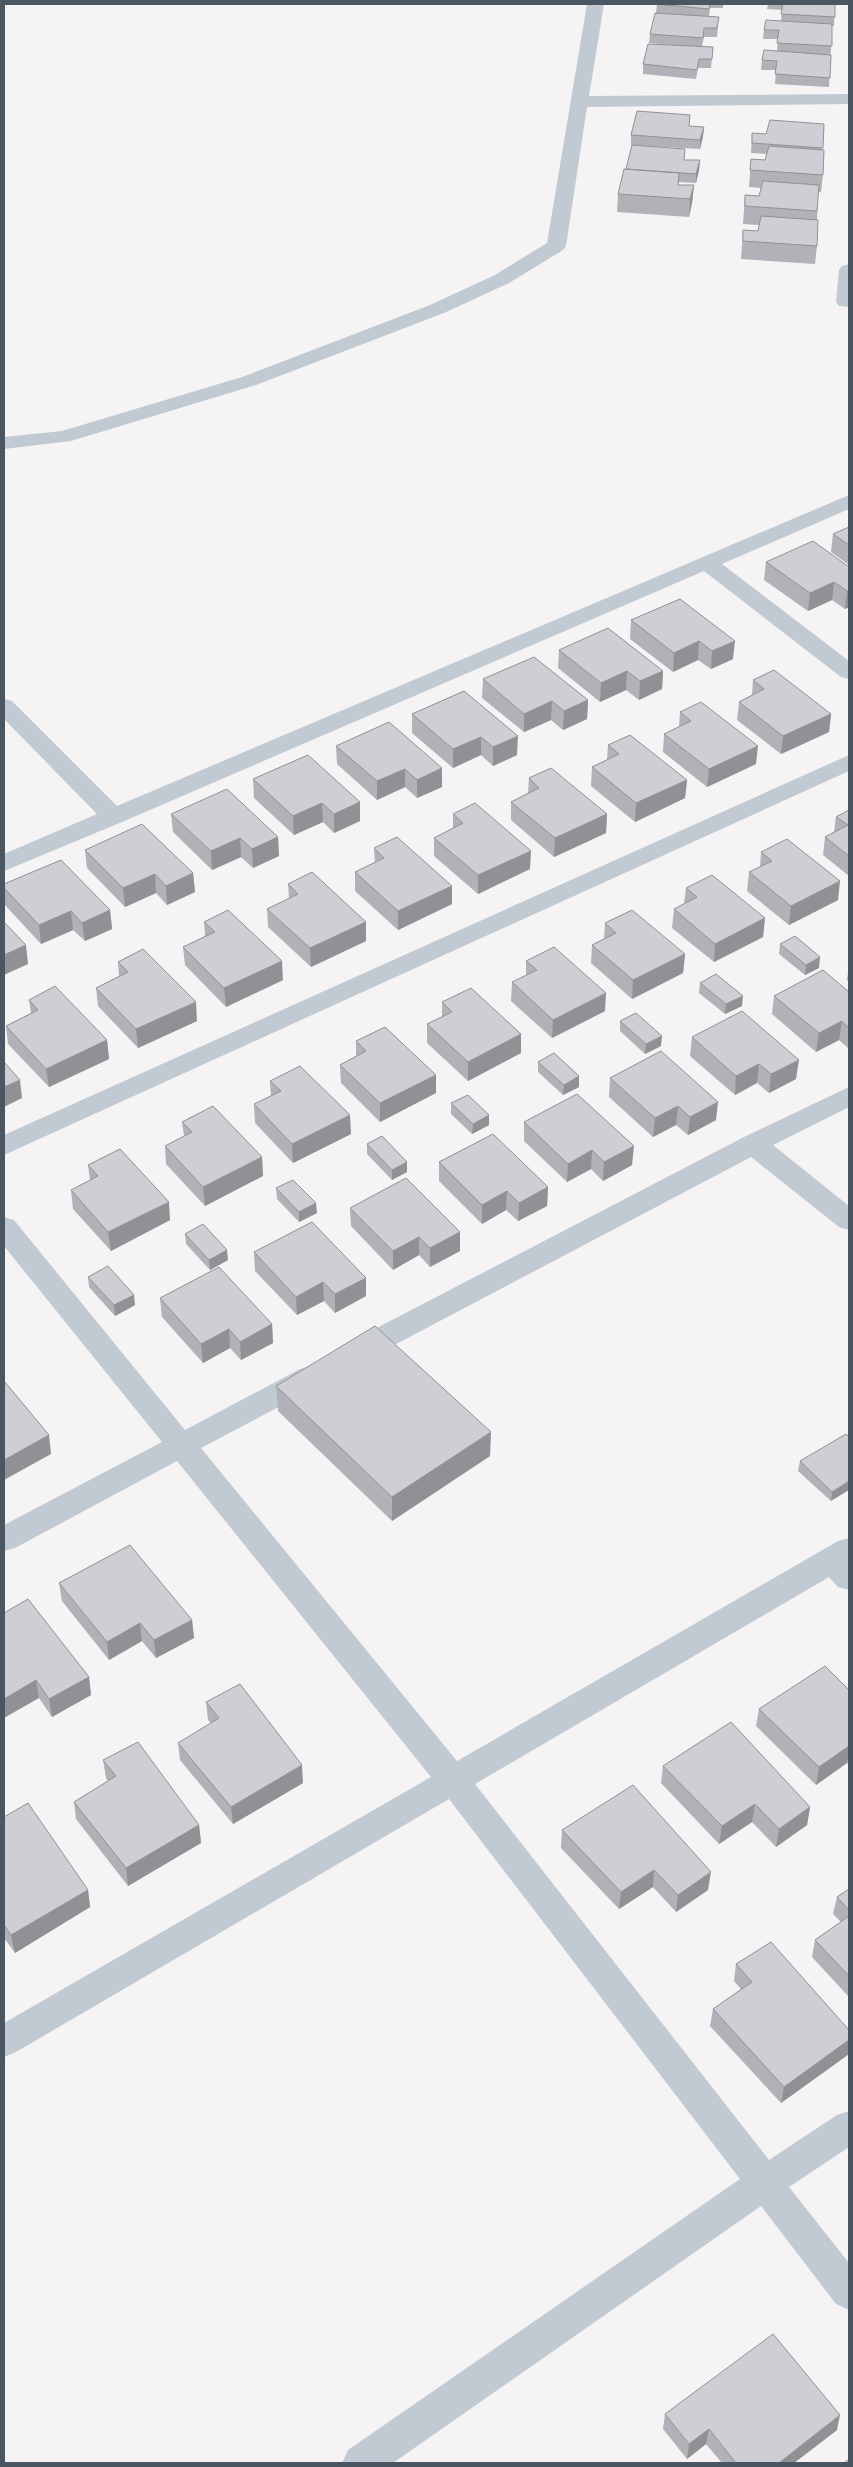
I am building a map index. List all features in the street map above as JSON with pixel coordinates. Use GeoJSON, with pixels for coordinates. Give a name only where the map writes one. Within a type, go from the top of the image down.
{"type":"FeatureCollection","features":[{"type":"Feature","properties":{"kind":"street"},"geometry":{"type":"LineString","coordinates":[[4,443],[64,437],[250,381],[436,309],[502,279],[556,246],[595,4]]}},
{"type":"Feature","properties":{"kind":"street"},"geometry":{"type":"LineString","coordinates":[[579,102],[849,99]]}},
{"type":"Feature","properties":{"kind":"street"},"geometry":{"type":"LineString","coordinates":[[846,302],[849,270]]}},
{"type":"Feature","properties":{"kind":"street"},"geometry":{"type":"LineString","coordinates":[[4,864],[849,501]]}},
{"type":"Feature","properties":{"kind":"street"},"geometry":{"type":"LineString","coordinates":[[706,562],[849,672]]}},
{"type":"Feature","properties":{"kind":"street"},"geometry":{"type":"LineString","coordinates":[[4,706],[114,816]]}},
{"type":"Feature","properties":{"kind":"street"},"geometry":{"type":"LineString","coordinates":[[4,1146],[849,762]]}},
{"type":"Feature","properties":{"kind":"street"},"geometry":{"type":"LineString","coordinates":[[4,1539],[753,1144],[849,1096]]}},
{"type":"Feature","properties":{"kind":"street"},"geometry":{"type":"LineString","coordinates":[[753,1144],[849,1220]]}},
{"type":"Feature","properties":{"kind":"street"},"geometry":{"type":"LineString","coordinates":[[4,1227],[453,1780],[763,2184],[849,2292]]}},
{"type":"Feature","properties":{"kind":"street"},"geometry":{"type":"LineString","coordinates":[[4,2041],[453,1780],[843,1562]]}},
{"type":"Feature","properties":{"kind":"street"},"geometry":{"type":"LineString","coordinates":[[361,2463],[763,2184],[849,2127]]}},
{"type":"Feature","properties":{"kind":"building"},"geometry":{"type":"Polygon","coordinates":[[[656,4],[710,4],[709,9],[656,4]]]}},
{"type":"Feature","properties":{"kind":"building"},"geometry":{"type":"Polygon","coordinates":[[[783,4],[835,4],[835,17],[781,14],[783,4]]]}},
{"type":"Feature","properties":{"kind":"building"},"geometry":{"type":"Polygon","coordinates":[[[655,13],[719,17],[717,28],[704,28],[703,38],[650,34],[655,13]]]}},
{"type":"Feature","properties":{"kind":"building"},"geometry":{"type":"Polygon","coordinates":[[[766,20],[832,24],[832,46],[777,43],[779,30],[764,30],[766,20]]]}},
{"type":"Feature","properties":{"kind":"building"},"geometry":{"type":"Polygon","coordinates":[[[648,44],[713,47],[712,59],[699,59],[697,70],[643,64],[648,44]]]}},
{"type":"Feature","properties":{"kind":"building"},"geometry":{"type":"Polygon","coordinates":[[[764,50],[831,55],[830,78],[775,74],[777,61],[762,60],[764,50]]]}},
{"type":"Feature","properties":{"kind":"building"},"geometry":{"type":"Polygon","coordinates":[[[637,111],[690,115],[689,126],[704,127],[700,140],[631,135],[637,111]]]}},
{"type":"Feature","properties":{"kind":"building"},"geometry":{"type":"Polygon","coordinates":[[[770,120],[824,124],[823,148],[752,143],[752,133],[766,134],[770,120]]]}},
{"type":"Feature","properties":{"kind":"building"},"geometry":{"type":"Polygon","coordinates":[[[632,145],[685,149],[684,160],[700,160],[696,174],[626,169],[632,145]]]}},
{"type":"Feature","properties":{"kind":"building"},"geometry":{"type":"Polygon","coordinates":[[[769,146],[824,150],[823,175],[750,170],[751,159],[765,160],[769,146]]]}},
{"type":"Feature","properties":{"kind":"building"},"geometry":{"type":"Polygon","coordinates":[[[624,169],[679,173],[678,185],[694,185],[690,199],[618,194],[624,169]]]}},
{"type":"Feature","properties":{"kind":"building"},"geometry":{"type":"Polygon","coordinates":[[[763,181],[819,185],[817,211],[745,206],[745,195],[759,196],[763,181]]]}},
{"type":"Feature","properties":{"kind":"building"},"geometry":{"type":"Polygon","coordinates":[[[761,216],[818,220],[817,246],[743,241],[743,230],[758,231],[761,216]]]}},
{"type":"Feature","properties":{"kind":"building"},"geometry":{"type":"Polygon","coordinates":[[[849,527],[849,545],[833,534],[849,527]]]}},
{"type":"Feature","properties":{"kind":"building"},"geometry":{"type":"Polygon","coordinates":[[[813,541],[849,567],[849,590],[847,591],[834,582],[810,593],[766,562],[813,541]]]}},
{"type":"Feature","properties":{"kind":"building"},"geometry":{"type":"Polygon","coordinates":[[[680,599],[735,641],[712,651],[699,641],[674,653],[631,620],[680,599]]]}},
{"type":"Feature","properties":{"kind":"building"},"geometry":{"type":"Polygon","coordinates":[[[608,628],[663,671],[640,681],[627,671],[601,683],[559,650],[608,628]]]}},
{"type":"Feature","properties":{"kind":"building"},"geometry":{"type":"Polygon","coordinates":[[[534,657],[588,700],[564,711],[552,701],[524,714],[483,679],[534,657]]]}},
{"type":"Feature","properties":{"kind":"building"},"geometry":{"type":"Polygon","coordinates":[[[774,670],[831,714],[783,736],[739,702],[764,689],[753,680],[774,670]]]}},
{"type":"Feature","properties":{"kind":"building"},"geometry":{"type":"Polygon","coordinates":[[[464,691],[518,736],[493,747],[481,737],[453,749],[412,714],[464,691]]]}},
{"type":"Feature","properties":{"kind":"building"},"geometry":{"type":"Polygon","coordinates":[[[701,702],[758,746],[709,769],[664,734],[691,721],[680,712],[701,702]]]}},
{"type":"Feature","properties":{"kind":"building"},"geometry":{"type":"Polygon","coordinates":[[[389,722],[442,768],[417,780],[405,769],[377,781],[336,746],[389,722]]]}},
{"type":"Feature","properties":{"kind":"building"},"geometry":{"type":"Polygon","coordinates":[[[630,735],[687,780],[636,803],[592,767],[619,754],[608,745],[630,735]]]}},
{"type":"Feature","properties":{"kind":"building"},"geometry":{"type":"Polygon","coordinates":[[[308,755],[360,802],[334,814],[322,803],[293,816],[253,779],[308,755]]]}},
{"type":"Feature","properties":{"kind":"building"},"geometry":{"type":"Polygon","coordinates":[[[551,768],[607,814],[555,838],[511,802],[539,788],[529,778],[551,768]]]}},
{"type":"Feature","properties":{"kind":"building"},"geometry":{"type":"Polygon","coordinates":[[[227,789],[278,837],[252,849],[240,838],[211,851],[171,814],[227,789]]]}},
{"type":"Feature","properties":{"kind":"building"},"geometry":{"type":"Polygon","coordinates":[[[475,803],[531,851],[478,875],[434,838],[463,823],[453,814],[475,803]]]}},
{"type":"Feature","properties":{"kind":"building"},"geometry":{"type":"Polygon","coordinates":[[[849,810],[849,856],[825,837],[848,825],[836,817],[849,810]]]}},
{"type":"Feature","properties":{"kind":"building"},"geometry":{"type":"Polygon","coordinates":[[[142,824],[193,873],[166,886],[155,874],[123,888],[85,850],[142,824]]]}},
{"type":"Feature","properties":{"kind":"building"},"geometry":{"type":"Polygon","coordinates":[[[397,837],[452,886],[398,911],[355,872],[384,858],[374,848],[397,837]]]}},
{"type":"Feature","properties":{"kind":"building"},"geometry":{"type":"Polygon","coordinates":[[[787,839],[840,881],[791,906],[749,872],[772,861],[761,852],[787,839]]]}},
{"type":"Feature","properties":{"kind":"building"},"geometry":{"type":"Polygon","coordinates":[[[61,860],[110,910],[82,923],[71,911],[39,925],[4,888],[4,884],[61,860]]]}},
{"type":"Feature","properties":{"kind":"building"},"geometry":{"type":"Polygon","coordinates":[[[312,872],[366,922],[310,948],[267,909],[298,894],[288,884],[312,872]]]}},
{"type":"Feature","properties":{"kind":"building"},"geometry":{"type":"Polygon","coordinates":[[[712,875],[765,918],[715,944],[674,909],[697,897],[686,888],[712,875]]]}},
{"type":"Feature","properties":{"kind":"building"},"geometry":{"type":"Polygon","coordinates":[[[228,910],[282,961],[224,988],[183,947],[215,932],[204,922],[228,910]]]}},
{"type":"Feature","properties":{"kind":"building"},"geometry":{"type":"Polygon","coordinates":[[[632,910],[685,954],[633,980],[592,945],[616,933],[605,923],[632,910]]]}},
{"type":"Feature","properties":{"kind":"building"},"geometry":{"type":"Polygon","coordinates":[[[4,922],[26,945],[4,955],[4,922]]]}},
{"type":"Feature","properties":{"kind":"building"},"geometry":{"type":"Polygon","coordinates":[[[795,936],[820,957],[806,965],[780,944],[795,936]]]}},
{"type":"Feature","properties":{"kind":"building"},"geometry":{"type":"Polygon","coordinates":[[[554,947],[606,993],[553,1020],[512,982],[537,970],[526,961],[554,947]]]}},
{"type":"Feature","properties":{"kind":"building"},"geometry":{"type":"Polygon","coordinates":[[[143,949],[196,1002],[136,1029],[96,988],[128,972],[118,962],[143,949]]]}},
{"type":"Feature","properties":{"kind":"building"},"geometry":{"type":"Polygon","coordinates":[[[823,970],[849,992],[849,1028],[842,1021],[819,1033],[774,996],[823,970]]]}},
{"type":"Feature","properties":{"kind":"building"},"geometry":{"type":"Polygon","coordinates":[[[716,974],[743,996],[726,1004],[700,983],[716,974]]]}},
{"type":"Feature","properties":{"kind":"building"},"geometry":{"type":"Polygon","coordinates":[[[55,986],[107,1040],[46,1069],[6,1026],[38,1010],[29,1000],[55,986]]]}},
{"type":"Feature","properties":{"kind":"building"},"geometry":{"type":"Polygon","coordinates":[[[471,988],[521,1034],[468,1062],[427,1024],[452,1012],[442,1002],[471,988]]]}},
{"type":"Feature","properties":{"kind":"building"},"geometry":{"type":"Polygon","coordinates":[[[742,1011],[799,1060],[771,1074],[759,1064],[736,1076],[692,1037],[742,1011]]]}},
{"type":"Feature","properties":{"kind":"building"},"geometry":{"type":"Polygon","coordinates":[[[636,1013],[662,1036],[646,1044],[620,1021],[636,1013]]]}},
{"type":"Feature","properties":{"kind":"building"},"geometry":{"type":"Polygon","coordinates":[[[385,1027],[436,1075],[380,1103],[340,1065],[366,1051],[356,1041],[385,1027]]]}},
{"type":"Feature","properties":{"kind":"building"},"geometry":{"type":"Polygon","coordinates":[[[661,1051],[718,1102],[690,1117],[678,1106],[655,1118],[610,1078],[661,1051]]]}},
{"type":"Feature","properties":{"kind":"building"},"geometry":{"type":"Polygon","coordinates":[[[554,1053],[579,1076],[564,1085],[538,1062],[554,1053]]]}},
{"type":"Feature","properties":{"kind":"building"},"geometry":{"type":"Polygon","coordinates":[[[4,1062],[20,1080],[4,1087],[4,1062]]]}},
{"type":"Feature","properties":{"kind":"building"},"geometry":{"type":"Polygon","coordinates":[[[300,1066],[350,1115],[292,1144],[254,1104],[281,1091],[270,1081],[300,1066]]]}},
{"type":"Feature","properties":{"kind":"building"},"geometry":{"type":"Polygon","coordinates":[[[577,1094],[634,1146],[604,1162],[592,1150],[568,1164],[524,1122],[577,1094]]]}},
{"type":"Feature","properties":{"kind":"building"},"geometry":{"type":"Polygon","coordinates":[[[468,1095],[489,1115],[473,1124],[451,1103],[468,1095]]]}},
{"type":"Feature","properties":{"kind":"building"},"geometry":{"type":"Polygon","coordinates":[[[213,1106],[262,1157],[203,1187],[165,1146],[192,1132],[182,1122],[213,1106]]]}},
{"type":"Feature","properties":{"kind":"building"},"geometry":{"type":"Polygon","coordinates":[[[493,1134],[548,1187],[519,1203],[507,1191],[482,1205],[439,1162],[493,1134]]]}},
{"type":"Feature","properties":{"kind":"building"},"geometry":{"type":"Polygon","coordinates":[[[382,1136],[407,1162],[392,1170],[367,1144],[382,1136]]]}},
{"type":"Feature","properties":{"kind":"building"},"geometry":{"type":"Polygon","coordinates":[[[120,1149],[169,1202],[108,1232],[71,1190],[98,1176],[88,1165],[120,1149]]]}},
{"type":"Feature","properties":{"kind":"building"},"geometry":{"type":"Polygon","coordinates":[[[406,1178],[460,1232],[430,1248],[419,1237],[393,1251],[350,1208],[406,1178]]]}},
{"type":"Feature","properties":{"kind":"building"},"geometry":{"type":"Polygon","coordinates":[[[293,1180],[316,1203],[299,1212],[276,1188],[293,1180]]]}},
{"type":"Feature","properties":{"kind":"building"},"geometry":{"type":"Polygon","coordinates":[[[312,1222],[366,1278],[335,1294],[323,1282],[296,1297],[254,1252],[312,1222]]]}},
{"type":"Feature","properties":{"kind":"building"},"geometry":{"type":"Polygon","coordinates":[[[203,1224],[227,1250],[209,1260],[185,1234],[203,1224]]]}},
{"type":"Feature","properties":{"kind":"building"},"geometry":{"type":"Polygon","coordinates":[[[108,1266],[134,1295],[114,1305],[88,1277],[108,1266]]]}},
{"type":"Feature","properties":{"kind":"building"},"geometry":{"type":"Polygon","coordinates":[[[219,1267],[272,1324],[240,1342],[229,1329],[201,1344],[160,1298],[219,1267]]]}},
{"type":"Feature","properties":{"kind":"building"},"geometry":{"type":"Polygon","coordinates":[[[375,1326],[491,1432],[392,1497],[276,1386],[375,1326]]]}},
{"type":"Feature","properties":{"kind":"building"},"geometry":{"type":"Polygon","coordinates":[[[4,1381],[49,1435],[4,1460],[4,1381]]]}},
{"type":"Feature","properties":{"kind":"building"},"geometry":{"type":"Polygon","coordinates":[[[846,1434],[849,1437],[849,1481],[832,1492],[800,1461],[846,1434]]]}},
{"type":"Feature","properties":{"kind":"building"},"geometry":{"type":"Polygon","coordinates":[[[130,1545],[192,1620],[154,1640],[140,1623],[107,1642],[59,1583],[130,1545]]]}},
{"type":"Feature","properties":{"kind":"building"},"geometry":{"type":"Polygon","coordinates":[[[28,1599],[89,1677],[49,1699],[36,1680],[4,1699],[4,1613],[28,1599]]]}},
{"type":"Feature","properties":{"kind":"building"},"geometry":{"type":"Polygon","coordinates":[[[825,1666],[849,1690],[849,1746],[819,1767],[759,1709],[825,1666]]]}},
{"type":"Feature","properties":{"kind":"building"},"geometry":{"type":"Polygon","coordinates":[[[240,1684],[302,1765],[231,1807],[178,1743],[219,1718],[206,1702],[240,1684]]]}},
{"type":"Feature","properties":{"kind":"building"},"geometry":{"type":"Polygon","coordinates":[[[731,1722],[810,1807],[779,1829],[755,1804],[722,1826],[663,1766],[731,1722]]]}},
{"type":"Feature","properties":{"kind":"building"},"geometry":{"type":"Polygon","coordinates":[[[138,1742],[199,1825],[126,1868],[74,1802],[116,1776],[103,1760],[138,1742]]]}},
{"type":"Feature","properties":{"kind":"building"},"geometry":{"type":"Polygon","coordinates":[[[633,1785],[711,1872],[678,1895],[654,1870],[621,1892],[562,1830],[633,1785]]]}},
{"type":"Feature","properties":{"kind":"building"},"geometry":{"type":"Polygon","coordinates":[[[28,1803],[88,1890],[11,1935],[4,1925],[4,1817],[28,1803]]]}},
{"type":"Feature","properties":{"kind":"building"},"geometry":{"type":"Polygon","coordinates":[[[849,1889],[849,1910],[837,1897],[849,1889]]]}},
{"type":"Feature","properties":{"kind":"building"},"geometry":{"type":"Polygon","coordinates":[[[849,1916],[849,1976],[815,1940],[849,1916]]]}},
{"type":"Feature","properties":{"kind":"building"},"geometry":{"type":"Polygon","coordinates":[[[771,1942],[849,2030],[849,2040],[784,2087],[713,2009],[752,1982],[736,1964],[771,1942]]]}},
{"type":"Feature","properties":{"kind":"building"},"geometry":{"type":"Polygon","coordinates":[[[773,2334],[840,2415],[779,2463],[736,2463],[709,2429],[689,2444],[665,2414],[773,2334]]]}}]}
